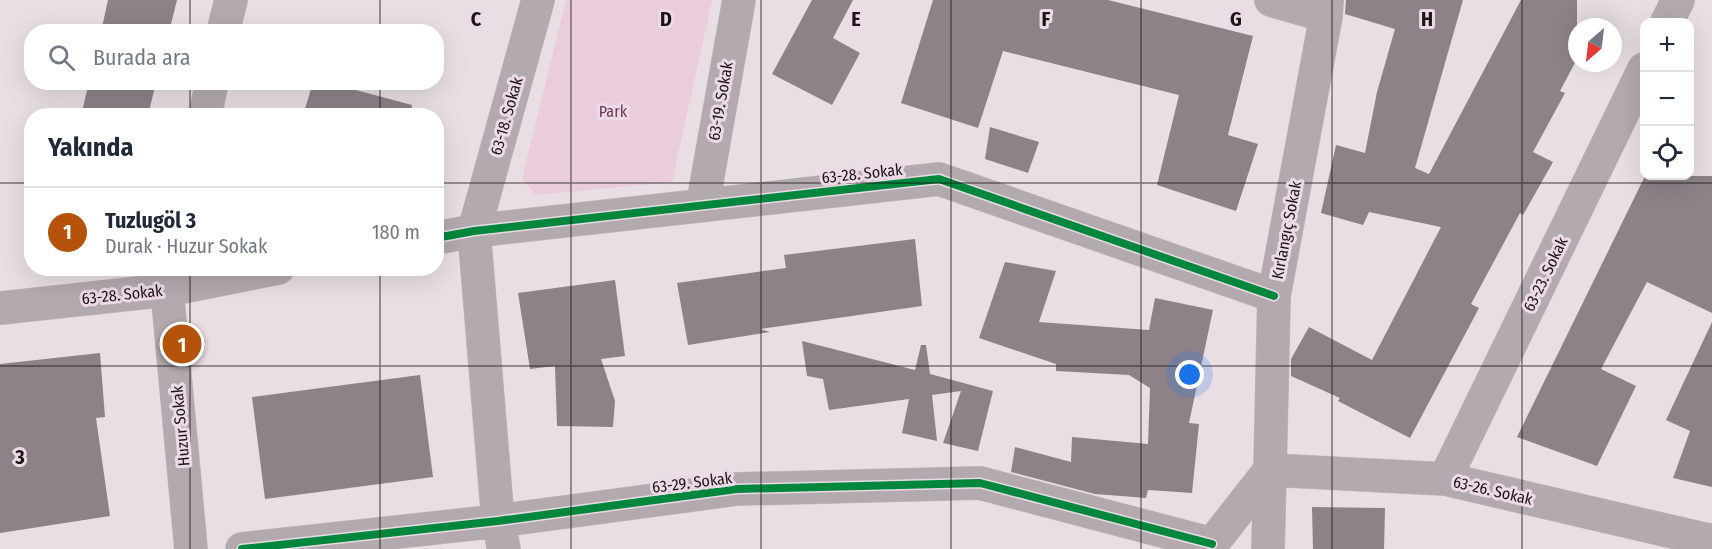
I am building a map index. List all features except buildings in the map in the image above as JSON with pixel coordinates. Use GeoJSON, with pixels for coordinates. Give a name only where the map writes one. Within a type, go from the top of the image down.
{"type":"FeatureCollection","features":[{"type":"Feature","properties":{"kind":"street"},"geometry":{"type":"LineString","coordinates":[[225,24],[231,0]]}},
{"type":"Feature","properties":{"kind":"street","name":"63-18. Sokak"},"geometry":{"type":"LineString","coordinates":[[474,231],[538,0]]}},
{"type":"Feature","properties":{"kind":"street","name":"63-19. Sokak"},"geometry":{"type":"LineString","coordinates":[[703,203],[739,0]]}},
{"type":"Feature","properties":{"kind":"street"},"geometry":{"type":"LineString","coordinates":[[1271,0],[1327,8]]}},
{"type":"Feature","properties":{"kind":"street"},"geometry":{"type":"LineString","coordinates":[[1669,18],[1678,0]]}},
{"type":"Feature","properties":{"kind":"street","name":"Kırlangıç Sokak"},"geometry":{"type":"LineString","coordinates":[[1268,549],[1274,296],[1327,8]]}},
{"type":"Feature","properties":{"kind":"street","name":"63-23. Sokak"},"geometry":{"type":"LineString","coordinates":[[1445,479],[1643,72]]}},
{"type":"Feature","properties":{"kind":"street"},"geometry":{"type":"LineString","coordinates":[[207,108],[210,90]]}},
{"type":"Feature","properties":{"kind":"street","name":"63-28. Sokak"},"geometry":{"type":"LineString","coordinates":[[444,237],[703,203],[939,179],[1274,296]]}},
{"type":"Feature","properties":{"kind":"street"},"geometry":{"type":"LineString","coordinates":[[474,231],[501,535]]}},
{"type":"Feature","properties":{"kind":"street","name":"63-28. Sokak"},"geometry":{"type":"LineString","coordinates":[[0,308],[199,276]]}},
{"type":"Feature","properties":{"kind":"street","name":"Huzur Sokak"},"geometry":{"type":"LineString","coordinates":[[169,279],[191,549]]}},
{"type":"Feature","properties":{"kind":"street"},"geometry":{"type":"LineString","coordinates":[[1210,546],[1270,470]]}},
{"type":"Feature","properties":{"kind":"street","name":"63-26. Sokak"},"geometry":{"type":"LineString","coordinates":[[1270,470],[1445,479],[1712,541]]}},
{"type":"Feature","properties":{"kind":"street","name":"63-29. Sokak"},"geometry":{"type":"LineString","coordinates":[[242,549],[501,535],[737,489],[980,483],[1210,546]]}},
{"type":"Feature","properties":{"kind":"green space","name":"Park"},"geometry":{"type":"Polygon","coordinates":[[[566,0],[712,0],[672,182],[536,195],[522,179],[566,0]]]}},
{"type":"Feature","properties":{"kind":"cycle path"},"geometry":{"type":"LineString","coordinates":[[444,237],[474,231],[939,179],[1274,296]]}},
{"type":"Feature","properties":{"kind":"cycle path"},"geometry":{"type":"LineString","coordinates":[[242,549],[498,521],[737,489],[980,483],[1212,544]]}},
{"type":"Feature","properties":{"kind":"place","name":"Tuzlugöl 3"},"geometry":{"type":"Point","coordinates":[182,344]}}]}
